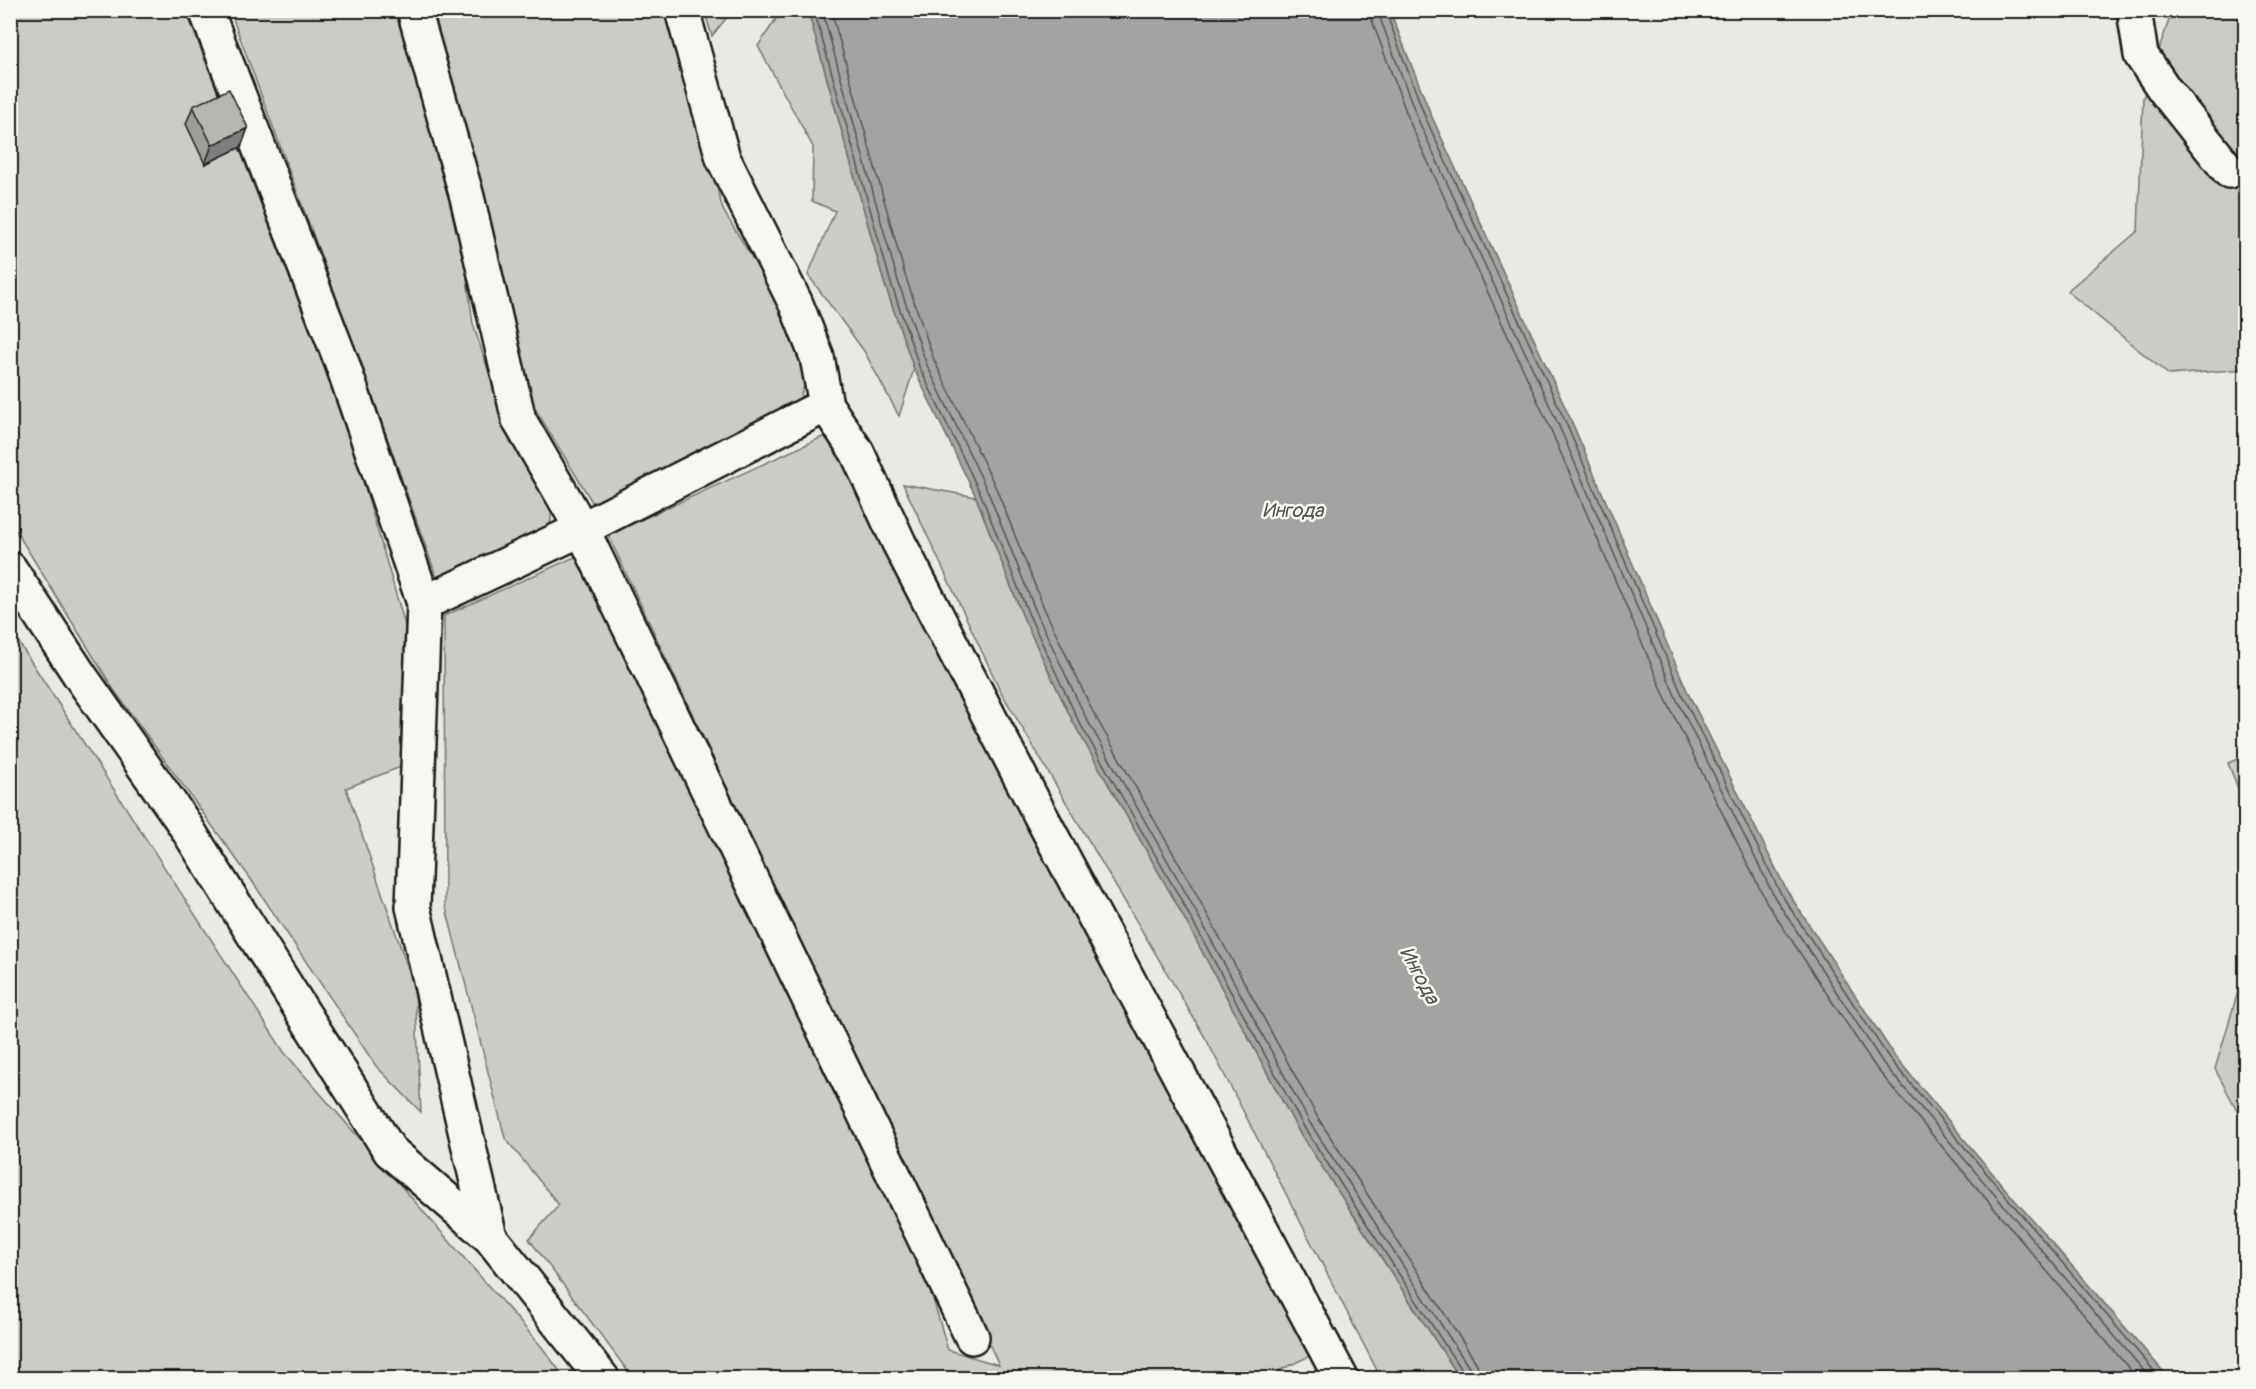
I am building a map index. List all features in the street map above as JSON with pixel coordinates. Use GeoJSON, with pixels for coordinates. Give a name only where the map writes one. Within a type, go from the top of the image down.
{"type":"FeatureCollection","features":[{"type":"Feature","properties":{"kind":"street"},"geometry":{"type":"LineString","coordinates":[[206,10],[342,363],[424,603],[413,907],[490,1237]]}},
{"type":"Feature","properties":{"kind":"street"},"geometry":{"type":"LineString","coordinates":[[414,10],[467,197],[519,420],[582,529],[972,1337]]}},
{"type":"Feature","properties":{"kind":"street"},"geometry":{"type":"LineString","coordinates":[[682,10],[723,158],[796,304],[817,357],[826,405],[857,452],[899,543],[1036,807],[1341,1378]]}},
{"type":"Feature","properties":{"kind":"street"},"geometry":{"type":"LineString","coordinates":[[2134,10],[2141,55],[2163,89],[2229,171]]}},
{"type":"Feature","properties":{"kind":"street"},"geometry":{"type":"LineString","coordinates":[[424,603],[582,529],[826,405]]}},
{"type":"Feature","properties":{"kind":"street"},"geometry":{"type":"LineString","coordinates":[[10,569],[81,677],[181,819],[390,1151],[490,1237],[602,1378]]}},
{"type":"Feature","properties":{"kind":"shaded area"},"geometry":{"type":"Polygon","coordinates":[[[704,10],[732,10],[732,11],[712,36],[704,10]]]}},
{"type":"Feature","properties":{"kind":"shaded area"},"geometry":{"type":"Polygon","coordinates":[[[11,11],[186,11],[347,426],[407,632],[406,765],[346,788],[415,989],[421,1112],[376,1066],[250,878],[114,690],[11,523],[11,11]]]}},
{"type":"Feature","properties":{"kind":"shaded area"},"geometry":{"type":"Polygon","coordinates":[[[230,11],[403,11],[456,194],[473,324],[512,443],[552,500],[550,532],[438,581],[353,342],[230,11]]]}},
{"type":"Feature","properties":{"kind":"shaded area"},"geometry":{"type":"Polygon","coordinates":[[[431,11],[668,11],[723,210],[794,327],[807,377],[794,416],[597,510],[523,389],[461,113],[431,11]]]}},
{"type":"Feature","properties":{"kind":"shaded area"},"geometry":{"type":"Polygon","coordinates":[[[770,11],[808,11],[884,282],[914,369],[899,416],[864,351],[808,275],[835,211],[812,201],[813,147],[758,46],[776,19],[770,11]]]}},
{"type":"Feature","properties":{"kind":"shaded area"},"geometry":{"type":"Polygon","coordinates":[[[2172,11],[2245,11],[2245,369],[2169,375],[2067,291],[2138,231],[2143,98],[2172,11]]]}},
{"type":"Feature","properties":{"kind":"shaded area"},"geometry":{"type":"Polygon","coordinates":[[[829,434],[1318,1352],[1264,1378],[633,1378],[529,1239],[559,1205],[505,1138],[445,904],[444,616],[579,555],[923,1265],[948,1350],[999,1365],[608,535],[829,434]]]}},
{"type":"Feature","properties":{"kind":"shaded area"},"geometry":{"type":"Polygon","coordinates":[[[903,484],[976,497],[1023,617],[1073,722],[1175,901],[1298,1130],[1460,1378],[1381,1378],[1206,1039],[1001,692],[903,484]]]}},
{"type":"Feature","properties":{"kind":"shaded area"},"geometry":{"type":"Polygon","coordinates":[[[10,629],[284,1052],[541,1346],[565,1378],[11,1378],[10,629]]]}},
{"type":"Feature","properties":{"kind":"shaded area"},"geometry":{"type":"Polygon","coordinates":[[[2245,756],[2245,806],[2228,763],[2245,756]]]}},
{"type":"Feature","properties":{"kind":"shaded area"},"geometry":{"type":"Polygon","coordinates":[[[2245,968],[2246,1125],[2215,1069],[2245,968]]]}},
{"type":"Feature","properties":{"kind":"water","name":"Ингода"},"geometry":{"type":"Polygon","coordinates":[[[808,11],[1390,11],[1432,117],[1571,420],[1689,695],[1787,891],[1894,1055],[2008,1192],[2169,1378],[1460,1378],[1298,1130],[1175,901],[1073,722],[1023,617],[976,497],[914,369],[884,282],[808,11]]]}},
{"type":"Feature","properties":{"kind":"building"},"geometry":{"type":"Polygon","coordinates":[[[229,89],[248,128],[212,145],[193,106],[229,89]]]}}]}
